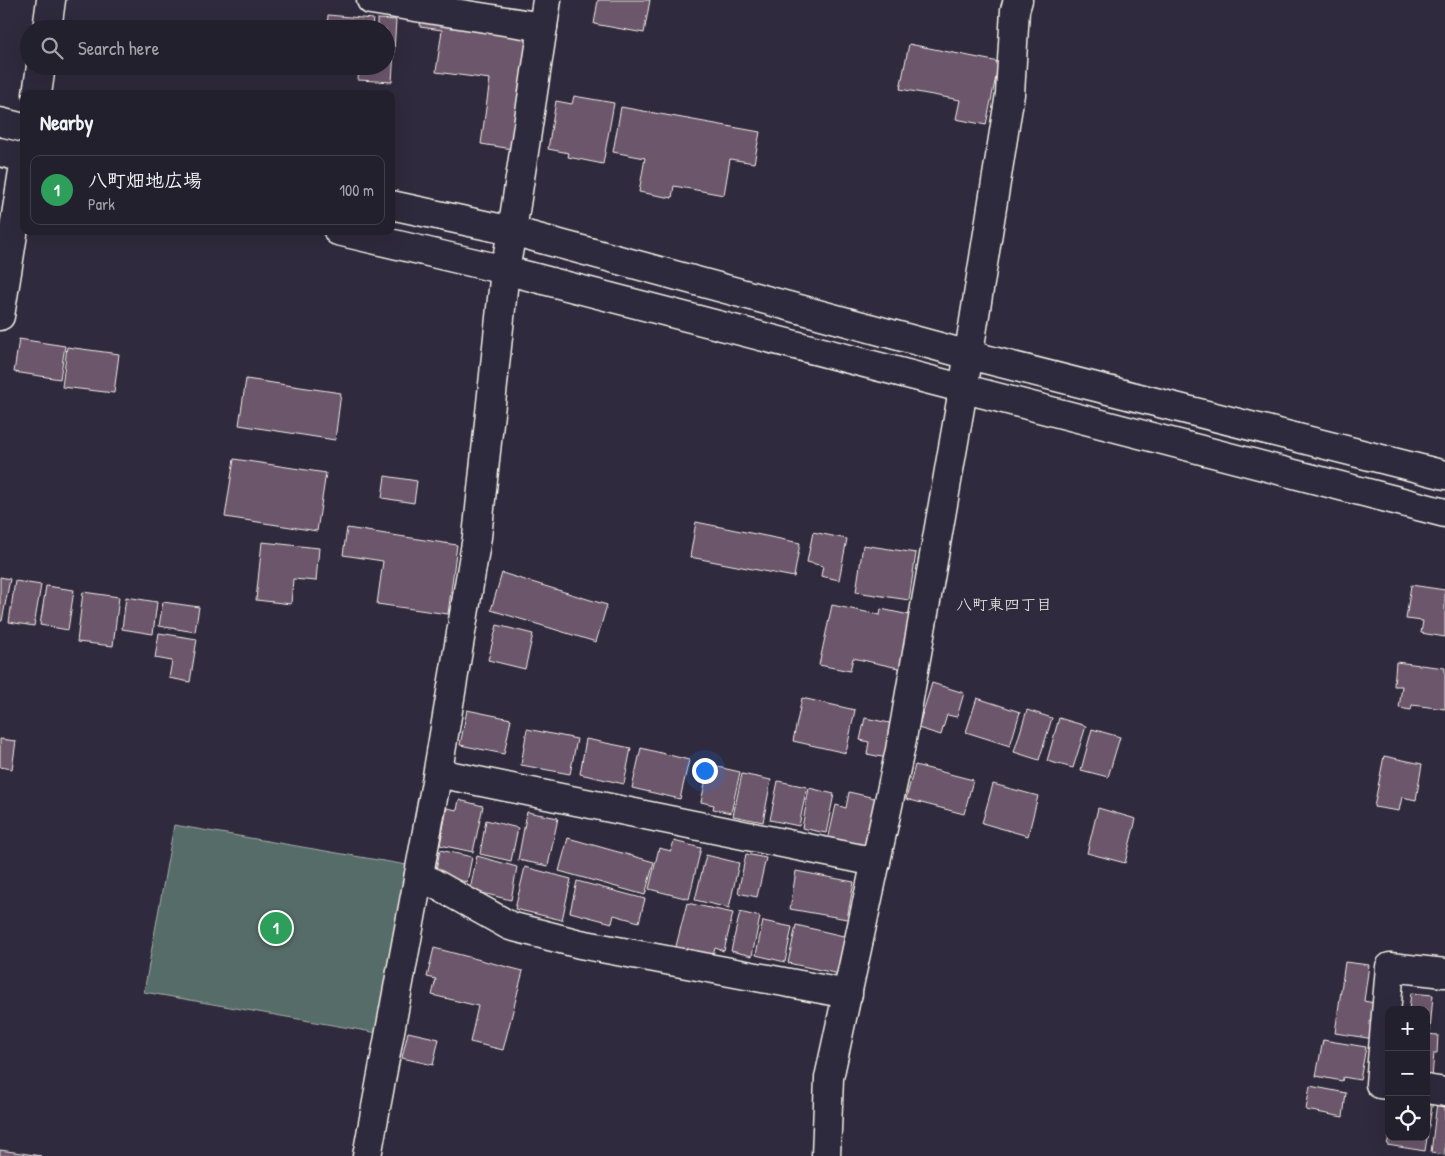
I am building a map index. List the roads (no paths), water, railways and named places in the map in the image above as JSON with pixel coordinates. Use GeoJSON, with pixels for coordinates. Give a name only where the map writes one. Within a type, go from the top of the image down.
{"type":"FeatureCollection","features":[{"type":"Feature","properties":{"kind":"street"},"geometry":{"type":"LineString","coordinates":[[48,20],[51,0]]}},
{"type":"Feature","properties":{"kind":"street"},"geometry":{"type":"LineString","coordinates":[[371,0],[543,27]]}},
{"type":"Feature","properties":{"kind":"street"},"geometry":{"type":"LineString","coordinates":[[367,1156],[438,773],[477,537],[505,270],[547,0]]}},
{"type":"Feature","properties":{"kind":"street"},"geometry":{"type":"LineString","coordinates":[[826,1156],[829,1078],[900,750],[969,355],[1010,94],[1015,10],[1018,0]]}},
{"type":"Feature","properties":{"kind":"street"},"geometry":{"type":"LineString","coordinates":[[38,90],[40,75]]}},
{"type":"Feature","properties":{"kind":"street"},"geometry":{"type":"LineString","coordinates":[[0,122],[20,127]]}},
{"type":"Feature","properties":{"kind":"street"},"geometry":{"type":"LineString","coordinates":[[0,152],[20,157]]}},
{"type":"Feature","properties":{"kind":"street"},"geometry":{"type":"LineString","coordinates":[[0,316],[20,190]]}},
{"type":"Feature","properties":{"kind":"street"},"geometry":{"type":"LineString","coordinates":[[395,206],[512,230],[969,355],[1445,475]]}},
{"type":"Feature","properties":{"kind":"street"},"geometry":{"type":"LineString","coordinates":[[355,235],[505,270],[963,390],[1445,513]]}},
{"type":"Feature","properties":{"kind":"street"},"geometry":{"type":"LineString","coordinates":[[438,773],[876,862]]}},
{"type":"Feature","properties":{"kind":"street"},"geometry":{"type":"LineString","coordinates":[[419,874],[510,926],[580,944],[848,994]]}},
{"type":"Feature","properties":{"kind":"street"},"geometry":{"type":"LineString","coordinates":[[1385,1085],[1380,1084],[1390,967],[1445,973]]}},
{"type":"Feature","properties":{"kind":"street"},"geometry":{"type":"LineString","coordinates":[[1430,1090],[1445,1092]]}},
{"type":"Feature","properties":{"kind":"place","name":"八町畑地広場"},"geometry":{"type":"Point","coordinates":[276,928]}},
{"type":"Feature","properties":{"kind":"district","name":"八町東四丁目"},"geometry":{"type":"Point","coordinates":[1004,604]}}]}
